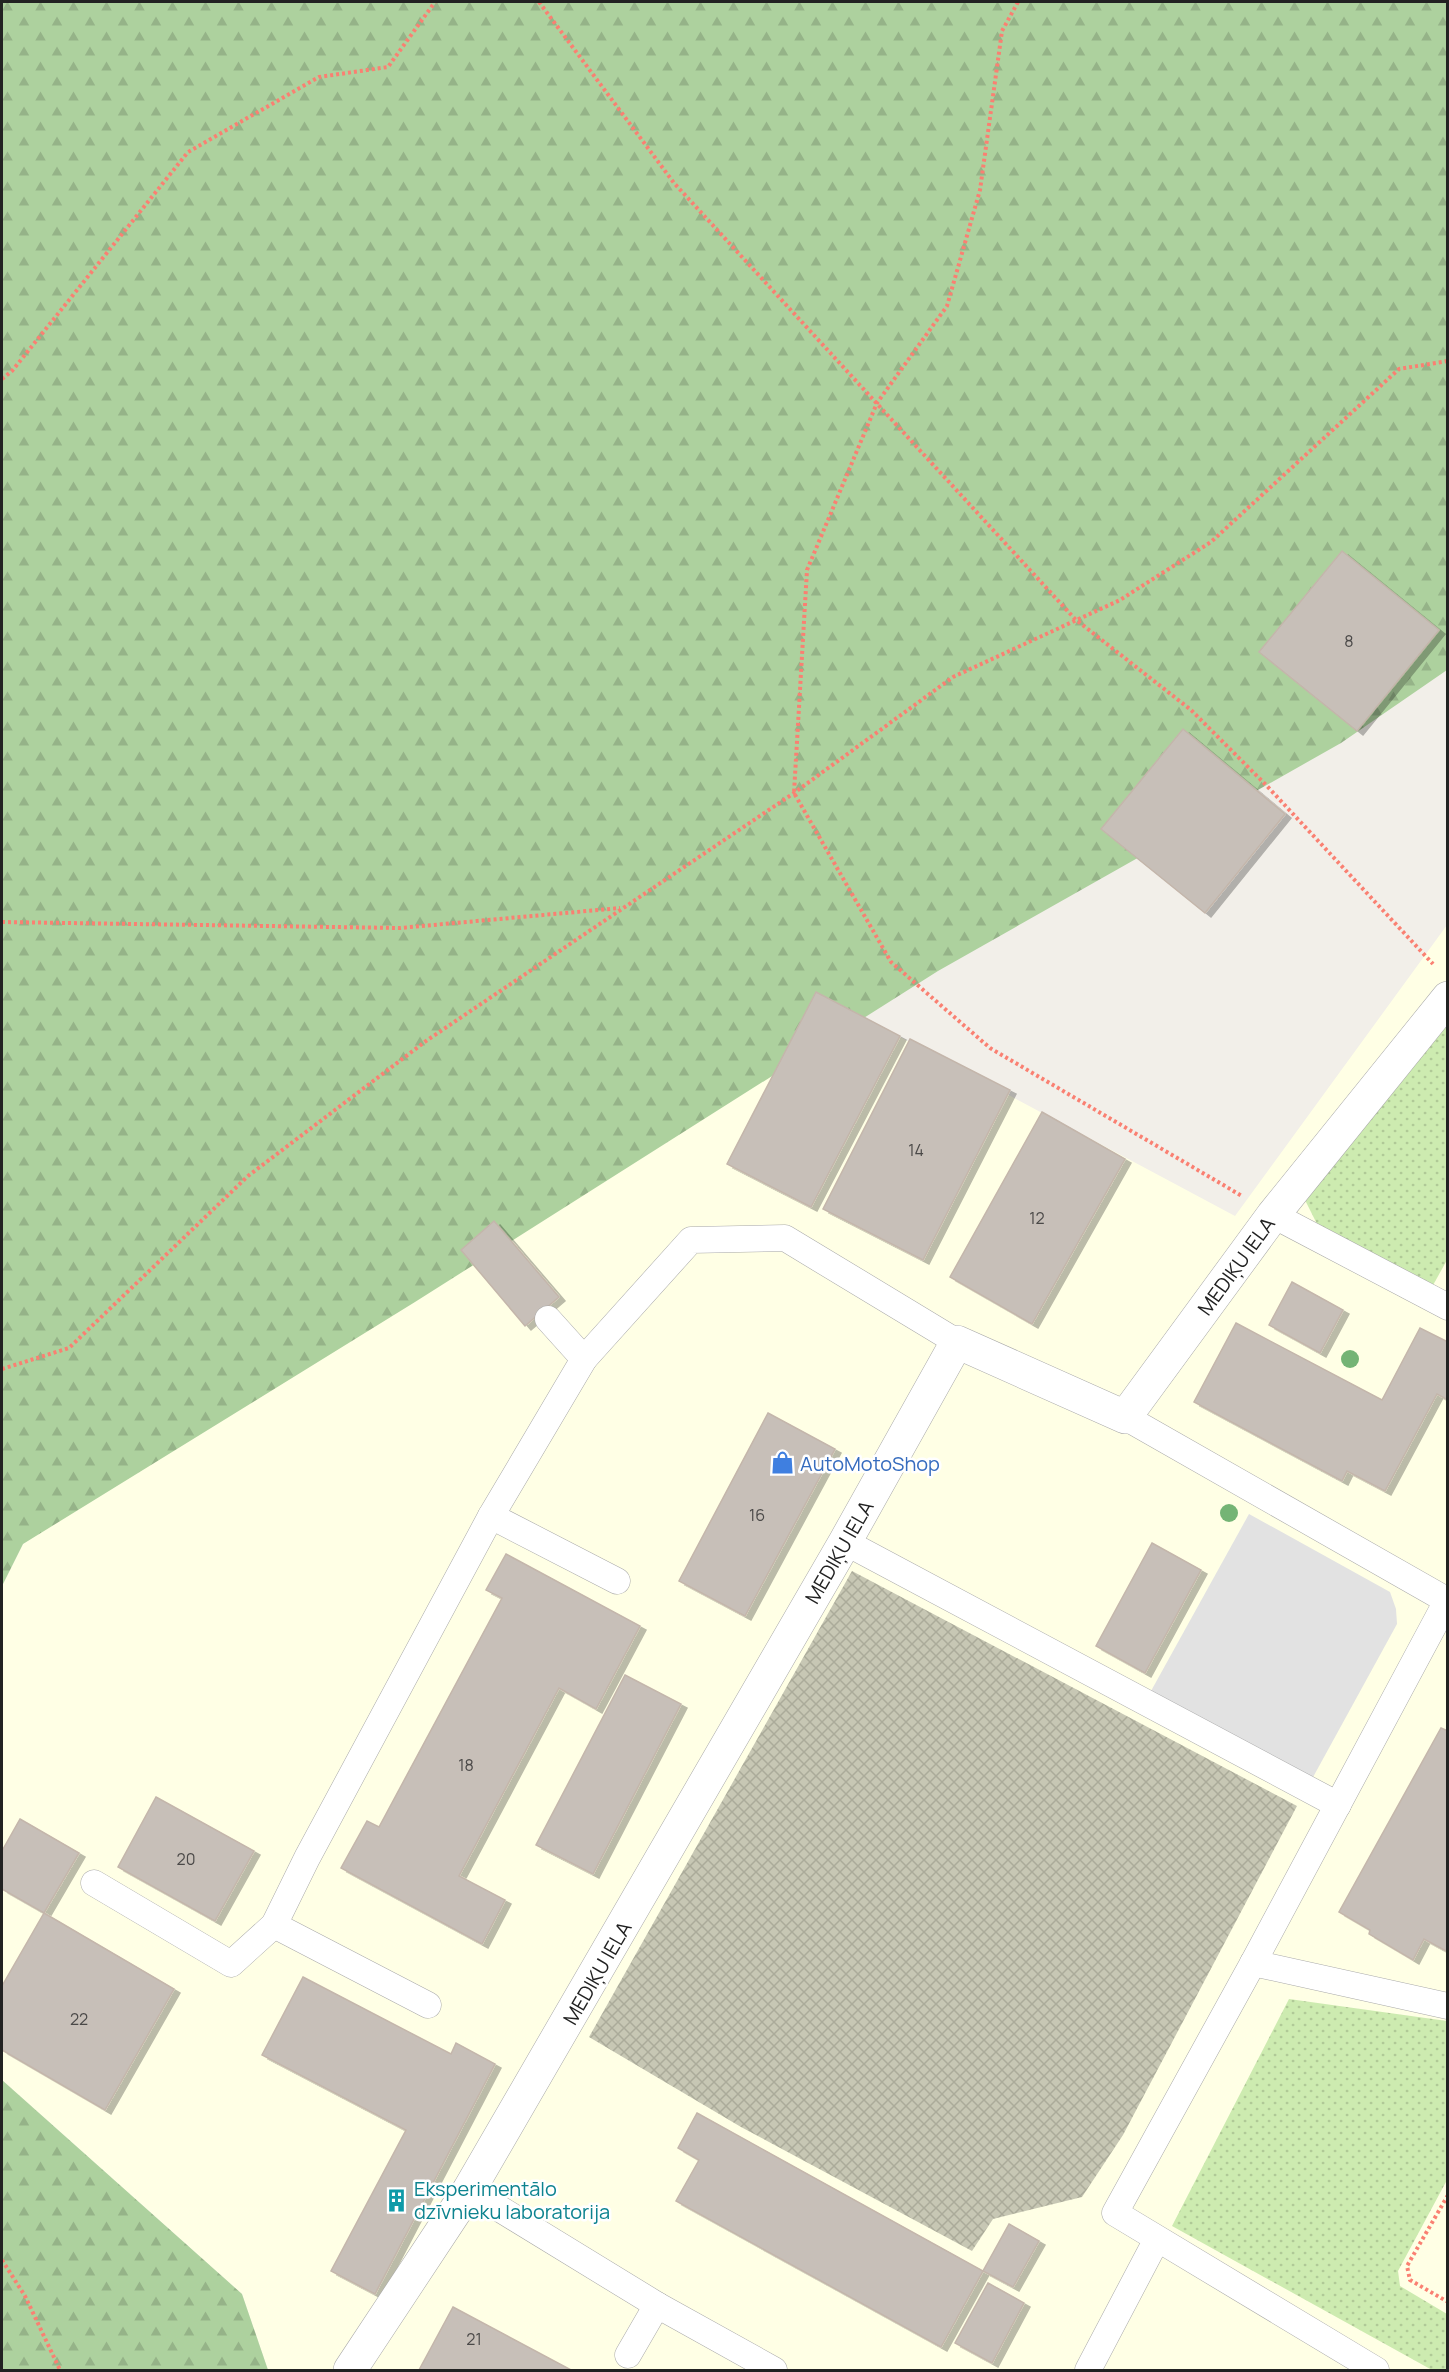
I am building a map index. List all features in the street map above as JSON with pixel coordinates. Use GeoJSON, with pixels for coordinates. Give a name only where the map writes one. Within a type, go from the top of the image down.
{"type":"FeatureCollection","features":[{"type":"Feature","properties":{"kind":"street","name":"MEDIĶU IELA"},"geometry":{"type":"LineString","coordinates":[[1125,1417],[1444,984]]}},
{"type":"Feature","properties":{"kind":"street","name":"MEDIĶU IELA"},"geometry":{"type":"LineString","coordinates":[[350,2370],[470,2190],[845,1542],[957,1342]]}},
{"type":"Feature","properties":{"kind":"street"},"geometry":{"type":"LineString","coordinates":[[957,1342],[1125,1417]]}},
{"type":"Feature","properties":{"kind":"lane"},"geometry":{"type":"LineString","coordinates":[[1273,1215],[1448,1306]]}},
{"type":"Feature","properties":{"kind":"lane"},"geometry":{"type":"LineString","coordinates":[[94,1883],[231,1964],[274,1925],[307,1858],[491,1516],[584,1359],[691,1240],[785,1238],[957,1342]]}},
{"type":"Feature","properties":{"kind":"lane"},"geometry":{"type":"LineString","coordinates":[[548,1319],[584,1359]]}},
{"type":"Feature","properties":{"kind":"lane"},"geometry":{"type":"LineString","coordinates":[[1125,1417],[1447,1600],[1253,1963],[1115,2213],[1376,2370]]}},
{"type":"Feature","properties":{"kind":"lane"},"geometry":{"type":"LineString","coordinates":[[491,1516],[616,1581]]}},
{"type":"Feature","properties":{"kind":"lane"},"geometry":{"type":"LineString","coordinates":[[845,1542],[1338,1805]]}},
{"type":"Feature","properties":{"kind":"lane"},"geometry":{"type":"LineString","coordinates":[[274,1925],[428,2005]]}},
{"type":"Feature","properties":{"kind":"lane"},"geometry":{"type":"LineString","coordinates":[[1253,1963],[1448,2006]]}},
{"type":"Feature","properties":{"kind":"lane"},"geometry":{"type":"LineString","coordinates":[[470,2190],[657,2305],[774,2370]]}},
{"type":"Feature","properties":{"kind":"lane"},"geometry":{"type":"LineString","coordinates":[[1088,2370],[1157,2239]]}},
{"type":"Feature","properties":{"kind":"lane"},"geometry":{"type":"LineString","coordinates":[[628,2355],[657,2305]]}},
{"type":"Feature","properties":{"kind":"path"},"geometry":{"type":"LineString","coordinates":[[2,379],[12,371],[188,152],[319,77],[388,67],[435,2]]}},
{"type":"Feature","properties":{"kind":"path"},"geometry":{"type":"LineString","coordinates":[[538,2],[674,183],[1075,619],[1191,710],[1266,785],[1444,984]]}},
{"type":"Feature","properties":{"kind":"path"},"geometry":{"type":"LineString","coordinates":[[1018,2],[1002,31],[980,190],[946,306],[877,403],[807,570],[794,793],[891,962],[990,1048],[1273,1215]]}},
{"type":"Feature","properties":{"kind":"path"},"geometry":{"type":"LineString","coordinates":[[2,1370],[69,1348],[248,1176],[426,1041],[794,793],[953,677],[1120,600],[1211,542],[1399,369],[1448,361]]}},
{"type":"Feature","properties":{"kind":"path"},"geometry":{"type":"LineString","coordinates":[[2,922],[400,928],[621,908]]}},
{"type":"Feature","properties":{"kind":"path"},"geometry":{"type":"LineString","coordinates":[[1448,2195],[1407,2266],[1410,2280],[1448,2302]]}},
{"type":"Feature","properties":{"kind":"path"},"geometry":{"type":"LineString","coordinates":[[2,2260],[25,2296],[60,2370]]}},
{"type":"Feature","properties":{"kind":"shaded area"},"geometry":{"type":"Polygon","coordinates":[[[1447,925],[1447,2370],[268,2370],[242,2294],[2,2080],[2,1586],[23,1544],[816,992],[1235,1216],[1447,925]]]}},
{"type":"Feature","properties":{"kind":"shaded area"},"geometry":{"type":"Polygon","coordinates":[[[1249,1514],[1390,1592],[1396,1609],[1397,1624],[1312,1779],[1151,1691],[1249,1514]]]}},
{"type":"Feature","properties":{"kind":"shaded area"},"geometry":{"type":"Polygon","coordinates":[[[852,1571],[1297,1806],[1123,2135],[1082,2197],[993,2219],[972,2251],[741,2127],[589,2037],[852,1571]]]}},
{"type":"Feature","properties":{"kind":"green space"},"geometry":{"type":"Polygon","coordinates":[[[2,2],[1447,2],[1447,670],[1341,743],[938,971],[415,1302],[23,1544],[2,1586],[2,2]]]}},
{"type":"Feature","properties":{"kind":"green space"},"geometry":{"type":"Polygon","coordinates":[[[1447,1015],[1447,1260],[1432,1287],[1320,1230],[1305,1200],[1447,1015]]]}},
{"type":"Feature","properties":{"kind":"green space"},"geometry":{"type":"Polygon","coordinates":[[[1289,1999],[1447,2021],[1447,2180],[1398,2271],[1400,2286],[1447,2314],[1447,2370],[1432,2370],[1172,2226],[1289,1999]]]}},
{"type":"Feature","properties":{"kind":"green space"},"geometry":{"type":"Polygon","coordinates":[[[2,2080],[242,2294],[268,2370],[2,2370],[2,2080]]]}},
{"type":"Feature","properties":{"kind":"building"},"geometry":{"type":"Polygon","coordinates":[[[1342,551],[1439,630],[1357,731],[1259,652],[1342,551]]]}},
{"type":"Feature","properties":{"kind":"building"},"geometry":{"type":"Polygon","coordinates":[[[1183,729],[1285,814],[1205,913],[1101,829],[1183,729]]]}},
{"type":"Feature","properties":{"kind":"building"},"geometry":{"type":"Polygon","coordinates":[[[816,992],[900,1036],[811,1207],[727,1164],[816,992]]]}},
{"type":"Feature","properties":{"kind":"building"},"geometry":{"type":"Polygon","coordinates":[[[910,1039],[1010,1090],[923,1260],[823,1209],[910,1039]]]}},
{"type":"Feature","properties":{"kind":"building"},"geometry":{"type":"Polygon","coordinates":[[[1042,1112],[1125,1159],[1032,1324],[950,1277],[1042,1112]]]}},
{"type":"Feature","properties":{"kind":"building"},"geometry":{"type":"Polygon","coordinates":[[[494,1221],[559,1297],[525,1326],[461,1250],[494,1221]]]}},
{"type":"Feature","properties":{"kind":"building"},"geometry":{"type":"Polygon","coordinates":[[[1292,1282],[1343,1310],[1320,1353],[1269,1325],[1292,1282]]]}},
{"type":"Feature","properties":{"kind":"building"},"geometry":{"type":"Polygon","coordinates":[[[1236,1323],[1382,1400],[1420,1328],[1448,1342],[1448,1400],[1437,1394],[1385,1491],[1347,1471],[1342,1481],[1194,1402],[1236,1323]]]}},
{"type":"Feature","properties":{"kind":"building"},"geometry":{"type":"Polygon","coordinates":[[[768,1413],[835,1449],[745,1616],[679,1581],[768,1413]]]}},
{"type":"Feature","properties":{"kind":"building"},"geometry":{"type":"Polygon","coordinates":[[[1152,1543],[1201,1570],[1145,1673],[1096,1646],[1152,1543]]]}},
{"type":"Feature","properties":{"kind":"building"},"geometry":{"type":"Polygon","coordinates":[[[506,1554],[640,1626],[596,1709],[559,1688],[459,1876],[505,1900],[482,1944],[341,1868],[367,1821],[379,1827],[502,1598],[486,1590],[506,1554]]]}},
{"type":"Feature","properties":{"kind":"building"},"geometry":{"type":"Polygon","coordinates":[[[625,1675],[681,1704],[593,1874],[536,1845],[625,1675]]]}},
{"type":"Feature","properties":{"kind":"building"},"geometry":{"type":"Polygon","coordinates":[[[1441,1728],[1448,1731],[1448,1952],[1424,1939],[1413,1960],[1369,1934],[1370,1930],[1339,1912],[1441,1728]]]}},
{"type":"Feature","properties":{"kind":"building"},"geometry":{"type":"Polygon","coordinates":[[[156,1797],[254,1851],[215,1921],[118,1867],[156,1797]]]}},
{"type":"Feature","properties":{"kind":"building"},"geometry":{"type":"Polygon","coordinates":[[[20,1819],[79,1853],[44,1913],[2,1889],[2,1851],[20,1819]]]}},
{"type":"Feature","properties":{"kind":"building"},"geometry":{"type":"Polygon","coordinates":[[[44,1913],[174,1989],[105,2110],[2,2050],[2,1986],[44,1913]]]}},
{"type":"Feature","properties":{"kind":"building","name":"Eksperimentālo dzīvnieku laboratorija"},"geometry":{"type":"Polygon","coordinates":[[[303,1977],[451,2054],[456,2043],[495,2064],[375,2294],[331,2271],[406,2130],[262,2055],[303,1977]]]}},
{"type":"Feature","properties":{"kind":"building"},"geometry":{"type":"Polygon","coordinates":[[[697,2113],[983,2271],[941,2347],[676,2201],[699,2160],[678,2148],[697,2113]]]}},
{"type":"Feature","properties":{"kind":"building"},"geometry":{"type":"Polygon","coordinates":[[[1009,2224],[1039,2241],[1013,2287],[983,2271],[1009,2224]]]}},
{"type":"Feature","properties":{"kind":"building"},"geometry":{"type":"Polygon","coordinates":[[[988,2283],[1024,2303],[992,2363],[955,2343],[988,2283]]]}},
{"type":"Feature","properties":{"kind":"building"},"geometry":{"type":"Polygon","coordinates":[[[453,2307],[571,2370],[419,2370],[453,2307]]]}},
{"type":"Feature","properties":{"kind":"place","name":"AutoMotoShop"},"geometry":{"type":"Point","coordinates":[782,1463]}},
{"type":"Feature","properties":{"kind":"place","name":"Eksperimentālo dzīvnieku laboratorija"},"geometry":{"type":"Point","coordinates":[396,2200]}}]}
